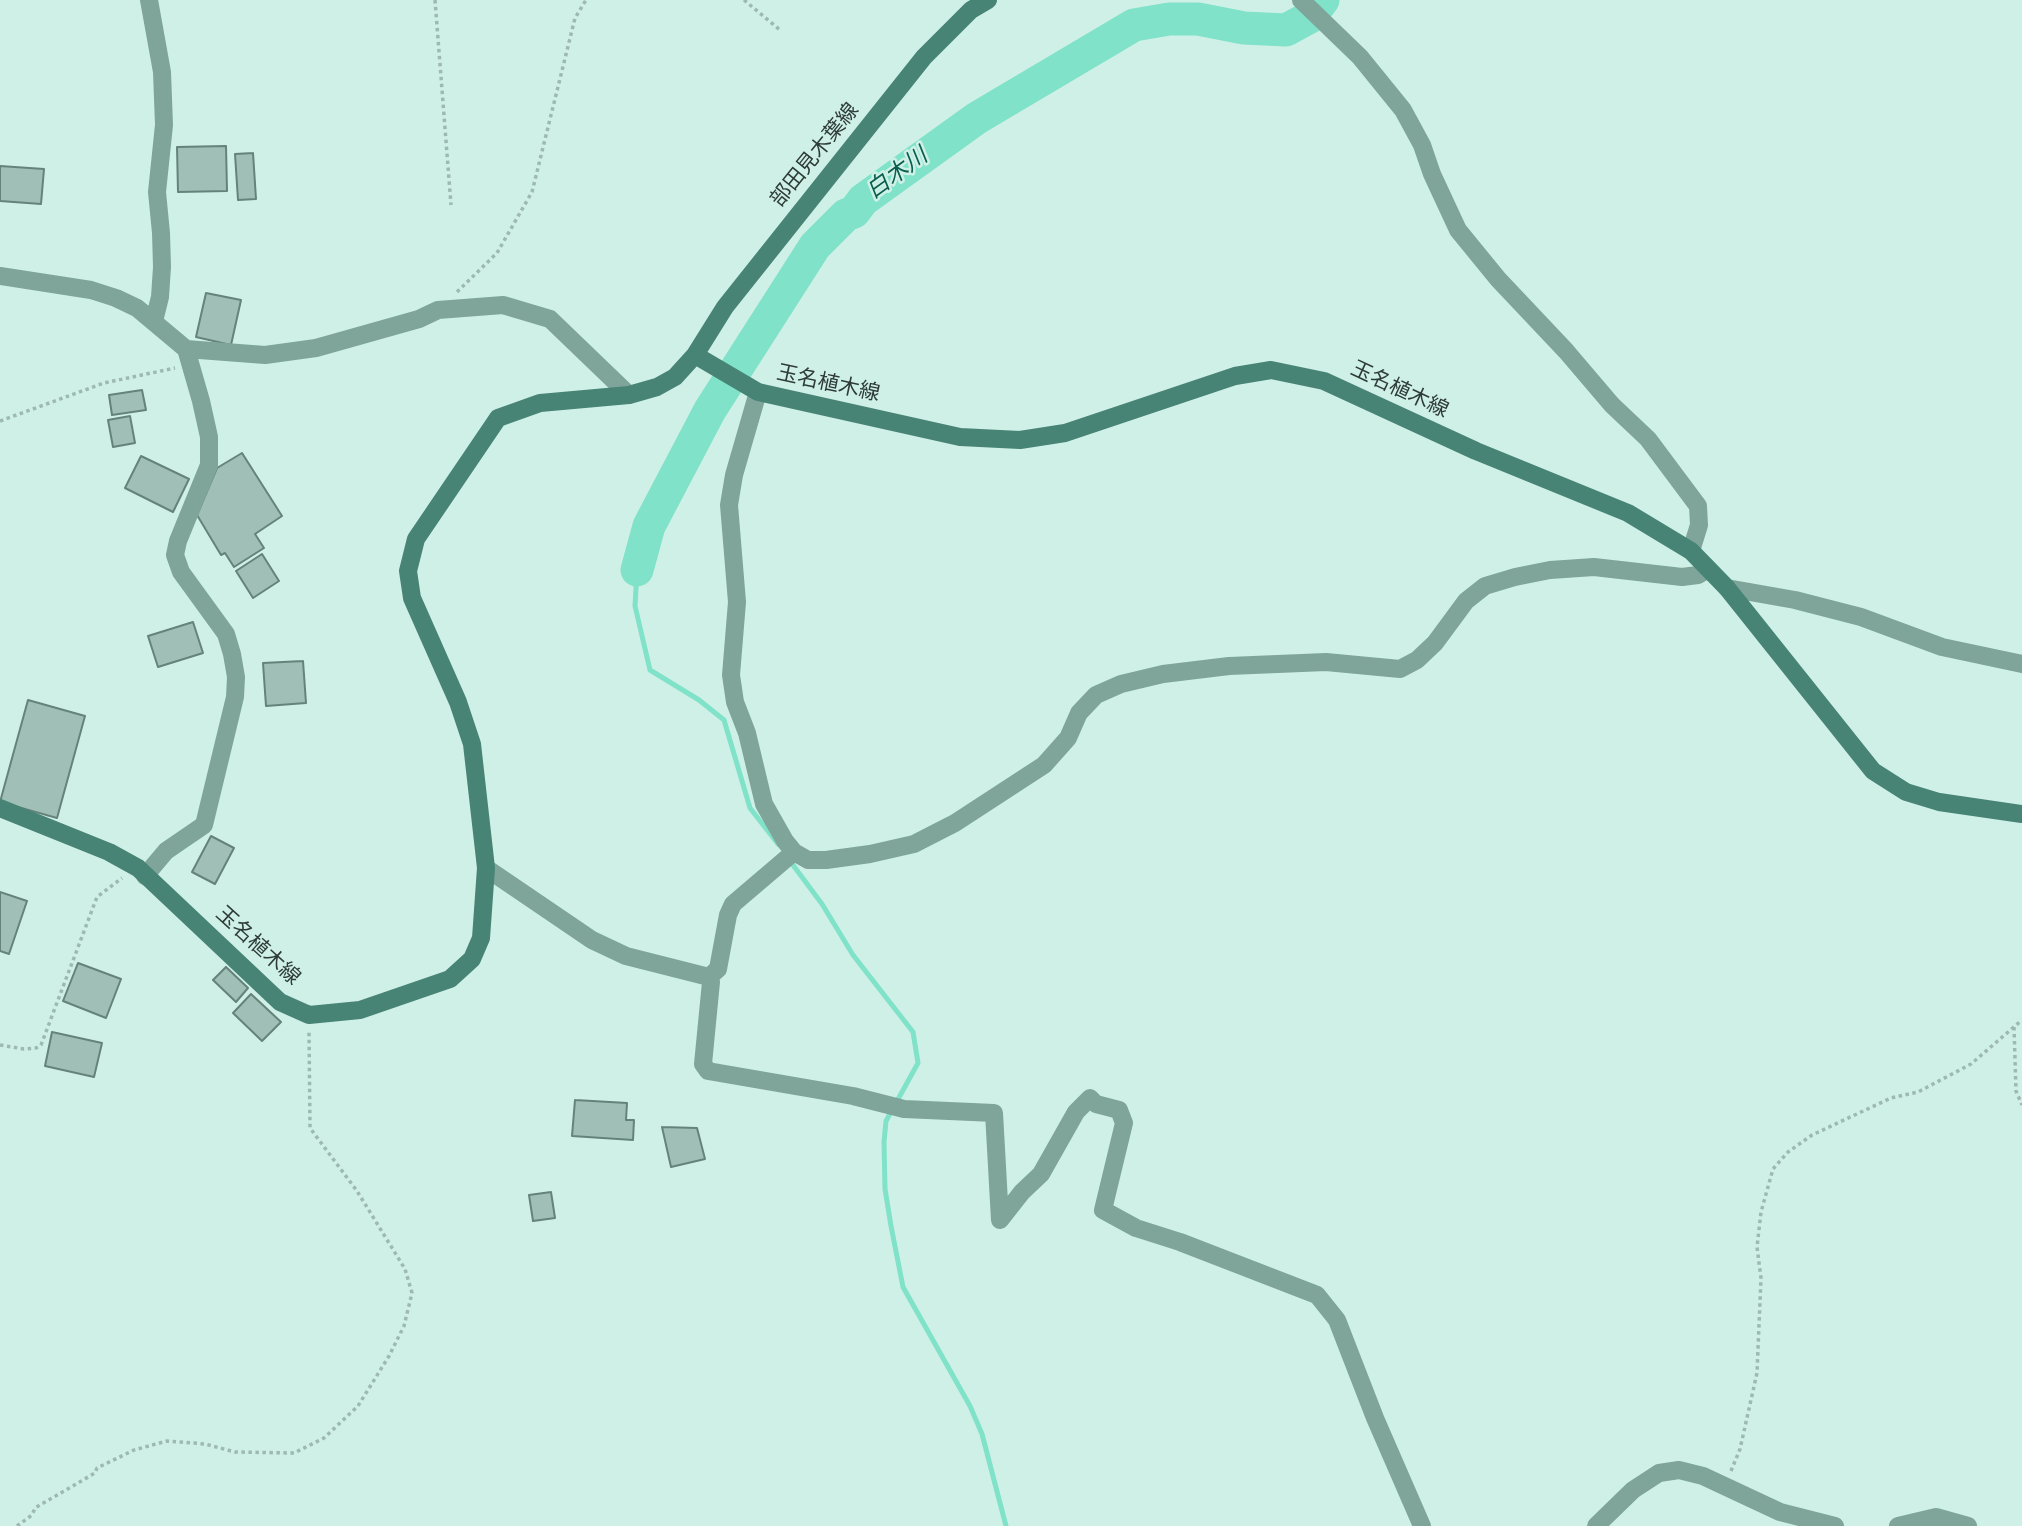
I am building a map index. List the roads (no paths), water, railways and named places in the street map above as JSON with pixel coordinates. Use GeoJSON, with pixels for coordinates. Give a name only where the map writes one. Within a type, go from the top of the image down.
{"type":"FeatureCollection","features":[{"type":"Feature","properties":{"kind":"main road","name":"部田見木葉線"},"geometry":{"type":"LineString","coordinates":[[695,355],[725,307],[924,57],[971,10],[988,0]]}},
{"type":"Feature","properties":{"kind":"main road","name":"玉名植木線"},"geometry":{"type":"LineString","coordinates":[[695,355],[753,389],[960,437],[1020,440],[1065,433],[1235,376],[1271,370],[1324,381],[1476,451],[1628,513],[1690,551],[1727,588],[1873,771],[1906,792],[1939,802],[2022,814]]}},
{"type":"Feature","properties":{"kind":"main road"},"geometry":{"type":"LineString","coordinates":[[486,867],[472,744],[458,702],[412,598],[408,571],[416,539],[498,418],[540,403],[629,395],[657,387],[675,377],[695,355]]}},
{"type":"Feature","properties":{"kind":"main road","name":"玉名植木線"},"geometry":{"type":"LineString","coordinates":[[0,808],[109,852],[142,872],[280,1002],[309,1015],[360,1010],[450,979],[472,959],[481,938],[486,867]]}},
{"type":"Feature","properties":{"kind":"street"},"geometry":{"type":"LineString","coordinates":[[149,0],[162,72],[164,125],[157,192],[162,233],[162,267],[160,297],[154,321]]}},
{"type":"Feature","properties":{"kind":"street"},"geometry":{"type":"LineString","coordinates":[[1301,0],[1360,57],[1403,110],[1422,145],[1432,174],[1458,230],[1498,279],[1612,404],[1648,439],[1698,506],[1699,525],[1690,551]]}},
{"type":"Feature","properties":{"kind":"street"},"geometry":{"type":"LineString","coordinates":[[0,276],[91,290],[116,298],[154,321],[188,357],[209,437],[209,465],[178,541],[175,555],[181,572],[226,635],[236,677],[235,698],[205,825],[166,851],[142,872]]}},
{"type":"Feature","properties":{"kind":"street"},"geometry":{"type":"LineString","coordinates":[[188,357],[265,355],[316,348],[419,319],[438,310],[503,305],[550,319],[629,395]]}},
{"type":"Feature","properties":{"kind":"street"},"geometry":{"type":"LineString","coordinates":[[753,389],[729,505],[737,602],[731,675],[735,702],[747,733],[764,804],[785,841],[794,852],[808,860],[870,855],[914,844],[955,823],[1044,765],[1068,738],[1079,713],[1096,695],[1121,684],[1163,674],[1229,666],[1326,663],[1400,669],[1417,660],[1435,643],[1466,601],[1485,586],[1550,570],[1594,567],[1682,577],[1698,575],[1708,569]]}},
{"type":"Feature","properties":{"kind":"street"},"geometry":{"type":"LineString","coordinates":[[1727,588],[1795,600],[1861,617],[1942,648],[2022,664]]}},
{"type":"Feature","properties":{"kind":"street"},"geometry":{"type":"LineString","coordinates":[[709,977],[718,969],[728,915],[733,904],[794,852]]}},
{"type":"Feature","properties":{"kind":"street"},"geometry":{"type":"LineString","coordinates":[[486,867],[592,940],[626,956],[709,977]]}},
{"type":"Feature","properties":{"kind":"street"},"geometry":{"type":"LineString","coordinates":[[709,977],[711,982],[703,1064],[708,1071],[853,1096],[896,1107],[994,1113],[1000,1220],[1022,1192],[1041,1174],[1076,1112],[1090,1098],[1096,1104],[1119,1110],[1124,1124],[1103,1210],[1136,1228],[1180,1242],[1317,1295],[1337,1320],[1375,1418],[1422,1526]]}},
{"type":"Feature","properties":{"kind":"street"},"geometry":{"type":"LineString","coordinates":[[1596,1526],[1633,1490],[1659,1474],[1679,1470],[1725,1486],[1780,1512],[1835,1526]]}},
{"type":"Feature","properties":{"kind":"street"},"geometry":{"type":"LineString","coordinates":[[1898,1526],[1936,1517],[1968,1526]]}},
{"type":"Feature","properties":{"kind":"waterway","name":"白木川"},"geometry":{"type":"LineString","coordinates":[[637,570],[649,526],[710,410],[815,246],[846,215],[854,212],[863,200],[977,118],[1134,25],[1169,19],[1198,19],[1244,28],[1286,30],[1310,17],[1323,0]]}},
{"type":"Feature","properties":{"kind":"waterway"},"geometry":{"type":"LineString","coordinates":[[637,570],[635,606],[650,670],[699,700],[724,720],[750,808],[778,844]]}},
{"type":"Feature","properties":{"kind":"waterway"},"geometry":{"type":"LineString","coordinates":[[790,861],[822,904],[853,955],[913,1032],[918,1063],[886,1121],[885,1189],[891,1226],[903,1287],[970,1406],[982,1434],[1006,1526]]}}]}
